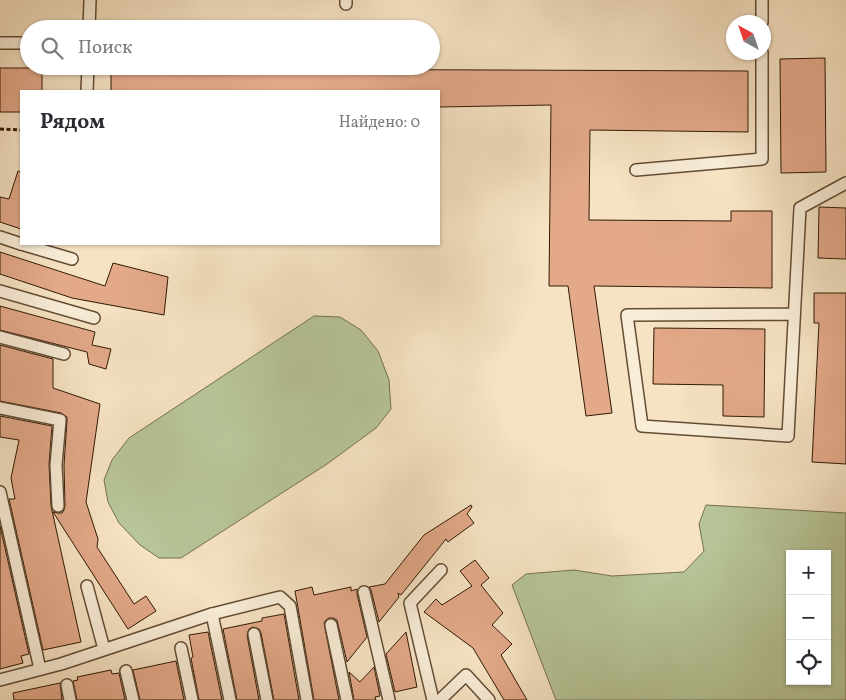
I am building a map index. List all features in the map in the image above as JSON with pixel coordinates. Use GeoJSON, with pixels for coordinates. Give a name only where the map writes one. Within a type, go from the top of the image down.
{"type":"FeatureCollection","features":[{"type":"Feature","properties":{"kind":"lane"},"geometry":{"type":"LineString","coordinates":[[89,20],[90,0]]}},
{"type":"Feature","properties":{"kind":"lane"},"geometry":{"type":"LineString","coordinates":[[762,0],[762,15]]}},
{"type":"Feature","properties":{"kind":"lane"},"geometry":{"type":"LineString","coordinates":[[0,43],[20,43]]}},
{"type":"Feature","properties":{"kind":"lane"},"geometry":{"type":"LineString","coordinates":[[636,170],[762,159],[762,60]]}},
{"type":"Feature","properties":{"kind":"lane"},"geometry":{"type":"LineString","coordinates":[[87,90],[88,75]]}},
{"type":"Feature","properties":{"kind":"lane"},"geometry":{"type":"LineString","coordinates":[[794,314],[627,315],[642,426],[788,436],[800,208],[846,184]]}},
{"type":"Feature","properties":{"kind":"lane"},"geometry":{"type":"LineString","coordinates":[[0,237],[20,244]]}},
{"type":"Feature","properties":{"kind":"lane"},"geometry":{"type":"LineString","coordinates":[[24,245],[72,259]]}},
{"type":"Feature","properties":{"kind":"lane"},"geometry":{"type":"LineString","coordinates":[[0,291],[94,318]]}},
{"type":"Feature","properties":{"kind":"lane"},"geometry":{"type":"LineString","coordinates":[[0,337],[64,354]]}},
{"type":"Feature","properties":{"kind":"lane"},"geometry":{"type":"LineString","coordinates":[[0,408],[60,420],[56,465],[58,506]]}},
{"type":"Feature","properties":{"kind":"lane"},"geometry":{"type":"LineString","coordinates":[[0,492],[40,669]]}},
{"type":"Feature","properties":{"kind":"lane"},"geometry":{"type":"LineString","coordinates":[[433,700],[410,603],[441,570]]}},
{"type":"Feature","properties":{"kind":"lane"},"geometry":{"type":"LineString","coordinates":[[87,586],[104,649]]}},
{"type":"Feature","properties":{"kind":"lane"},"geometry":{"type":"LineString","coordinates":[[364,592],[389,700]]}},
{"type":"Feature","properties":{"kind":"lane"},"geometry":{"type":"LineString","coordinates":[[0,680],[212,614],[280,598],[290,606],[307,700]]}},
{"type":"Feature","properties":{"kind":"lane"},"geometry":{"type":"LineString","coordinates":[[212,614],[230,700]]}},
{"type":"Feature","properties":{"kind":"lane"},"geometry":{"type":"LineString","coordinates":[[331,625],[347,700]]}},
{"type":"Feature","properties":{"kind":"lane"},"geometry":{"type":"LineString","coordinates":[[254,634],[267,700]]}},
{"type":"Feature","properties":{"kind":"lane"},"geometry":{"type":"LineString","coordinates":[[181,648],[192,700]]}},
{"type":"Feature","properties":{"kind":"lane"},"geometry":{"type":"LineString","coordinates":[[126,671],[133,700]]}},
{"type":"Feature","properties":{"kind":"lane"},"geometry":{"type":"LineString","coordinates":[[440,700],[466,675],[489,700]]}},
{"type":"Feature","properties":{"kind":"lane"},"geometry":{"type":"LineString","coordinates":[[67,686],[70,700]]}},
{"type":"Feature","properties":{"kind":"path"},"geometry":{"type":"LineString","coordinates":[[0,129],[20,130]]}},
{"type":"Feature","properties":{"kind":"green space"},"geometry":{"type":"Polygon","coordinates":[[[314,316],[340,317],[361,330],[378,351],[389,380],[391,409],[376,428],[327,464],[181,558],[159,558],[140,545],[119,523],[108,502],[104,480],[112,460],[129,438],[314,316]]]}},
{"type":"Feature","properties":{"kind":"green space"},"geometry":{"type":"Polygon","coordinates":[[[706,505],[846,513],[846,700],[556,700],[512,585],[526,574],[574,570],[612,576],[684,572],[704,551],[699,524],[706,505]]]}},
{"type":"Feature","properties":{"kind":"building"},"geometry":{"type":"Polygon","coordinates":[[[825,58],[826,172],[781,173],[780,59],[825,58]]]}},
{"type":"Feature","properties":{"kind":"building"},"geometry":{"type":"Polygon","coordinates":[[[0,68],[20,68],[20,75],[42,75],[42,90],[20,90],[20,112],[0,112],[0,68]]]}},
{"type":"Feature","properties":{"kind":"building"},"geometry":{"type":"Polygon","coordinates":[[[440,70],[748,71],[748,132],[590,130],[589,220],[731,221],[731,211],[772,211],[772,288],[594,286],[612,413],[586,416],[568,286],[549,286],[551,105],[440,107],[440,90],[111,90],[111,75],[440,75],[440,70]]]}},
{"type":"Feature","properties":{"kind":"building"},"geometry":{"type":"Polygon","coordinates":[[[18,171],[20,172],[20,229],[0,222],[0,197],[9,199],[18,171]]]}},
{"type":"Feature","properties":{"kind":"building"},"geometry":{"type":"Polygon","coordinates":[[[819,207],[846,208],[846,259],[818,258],[819,207]]]}},
{"type":"Feature","properties":{"kind":"building"},"geometry":{"type":"Polygon","coordinates":[[[0,252],[105,286],[113,263],[168,277],[164,315],[72,298],[0,274],[0,252]]]}},
{"type":"Feature","properties":{"kind":"building"},"geometry":{"type":"Polygon","coordinates":[[[814,293],[846,293],[846,464],[812,462],[819,323],[814,323],[814,293]]]}},
{"type":"Feature","properties":{"kind":"building"},"geometry":{"type":"Polygon","coordinates":[[[0,306],[95,332],[92,345],[111,349],[106,369],[89,364],[87,352],[0,330],[0,306]]]}},
{"type":"Feature","properties":{"kind":"building"},"geometry":{"type":"Polygon","coordinates":[[[654,328],[765,329],[764,417],[723,416],[723,385],[653,384],[654,328]]]}},
{"type":"Feature","properties":{"kind":"building"},"geometry":{"type":"Polygon","coordinates":[[[0,345],[53,359],[53,388],[100,404],[86,502],[98,539],[97,547],[134,604],[146,596],[156,611],[128,629],[53,512],[62,513],[65,506],[64,465],[67,417],[61,413],[0,401],[0,345]]]}},
{"type":"Feature","properties":{"kind":"building"},"geometry":{"type":"Polygon","coordinates":[[[0,416],[52,426],[49,464],[51,506],[81,642],[43,650],[9,499],[15,499],[11,478],[19,440],[0,437],[0,416]]]}},
{"type":"Feature","properties":{"kind":"building"},"geometry":{"type":"Polygon","coordinates":[[[471,505],[472,507],[467,514],[474,523],[448,542],[446,539],[401,595],[398,593],[399,597],[379,622],[369,587],[385,584],[424,535],[471,505]]]}},
{"type":"Feature","properties":{"kind":"building"},"geometry":{"type":"Polygon","coordinates":[[[0,526],[29,654],[21,656],[23,663],[0,669],[0,526]]]}},
{"type":"Feature","properties":{"kind":"building"},"geometry":{"type":"Polygon","coordinates":[[[475,560],[489,578],[481,585],[503,613],[492,625],[512,644],[501,655],[527,700],[504,700],[473,648],[424,612],[436,599],[442,605],[472,586],[460,571],[475,560]]]}},
{"type":"Feature","properties":{"kind":"building"},"geometry":{"type":"Polygon","coordinates":[[[312,587],[314,595],[351,587],[351,591],[357,589],[367,637],[347,662],[337,620],[329,618],[324,623],[339,700],[314,700],[295,591],[312,587]]]}},
{"type":"Feature","properties":{"kind":"building"},"geometry":{"type":"Polygon","coordinates":[[[284,614],[299,700],[274,700],[261,633],[259,629],[253,627],[249,629],[247,635],[259,700],[237,700],[223,629],[262,621],[262,618],[284,614]]]}},
{"type":"Feature","properties":{"kind":"building"},"geometry":{"type":"Polygon","coordinates":[[[208,632],[222,700],[199,700],[191,658],[193,657],[189,635],[208,632]]]}},
{"type":"Feature","properties":{"kind":"building"},"geometry":{"type":"Polygon","coordinates":[[[406,632],[417,687],[395,692],[386,654],[406,632]]]}},
{"type":"Feature","properties":{"kind":"building"},"geometry":{"type":"Polygon","coordinates":[[[176,661],[184,700],[140,700],[133,670],[176,661]]]}},
{"type":"Feature","properties":{"kind":"building"},"geometry":{"type":"Polygon","coordinates":[[[374,667],[380,696],[375,697],[376,700],[354,700],[349,672],[360,682],[374,667]]]}},
{"type":"Feature","properties":{"kind":"building"},"geometry":{"type":"Polygon","coordinates":[[[111,670],[112,674],[119,673],[125,700],[77,700],[73,681],[78,680],[77,677],[111,670]]]}},
{"type":"Feature","properties":{"kind":"building"},"geometry":{"type":"Polygon","coordinates":[[[60,683],[62,700],[14,700],[13,693],[60,683]]]}}]}
